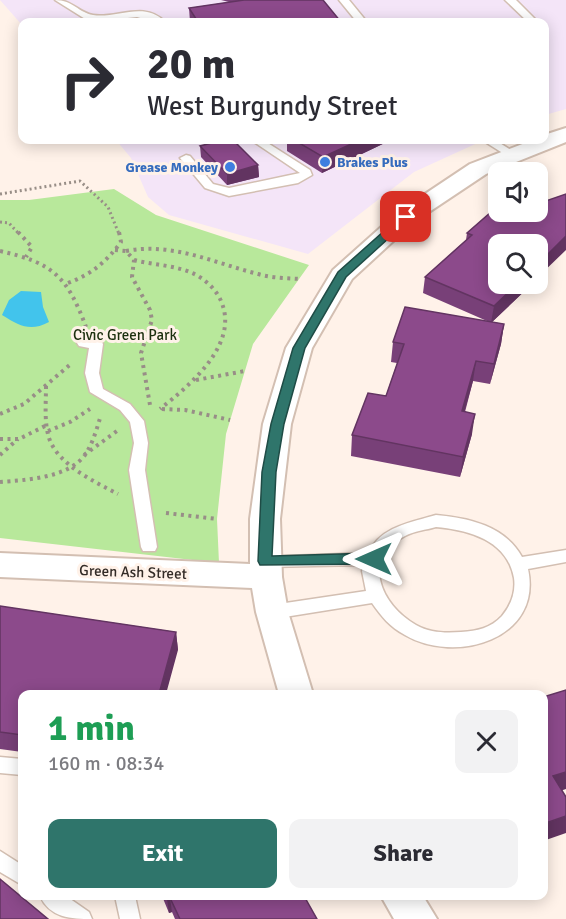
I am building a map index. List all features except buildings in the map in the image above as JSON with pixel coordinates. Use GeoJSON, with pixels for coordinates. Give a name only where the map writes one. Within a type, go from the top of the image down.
{"type":"FeatureCollection","features":[{"type":"Feature","properties":{"kind":"street"},"geometry":{"type":"LineString","coordinates":[[549,141],[566,134]]}},
{"type":"Feature","properties":{"kind":"street"},"geometry":{"type":"LineString","coordinates":[[295,690],[272,612],[265,569],[269,472],[278,424],[299,348],[342,275],[406,217],[478,170],[541,144]]}},
{"type":"Feature","properties":{"kind":"street","name":"Green Ash Street"},"geometry":{"type":"LineString","coordinates":[[0,565],[265,569]]}},
{"type":"Feature","properties":{"kind":"street"},"geometry":{"type":"LineString","coordinates":[[403,900],[418,919]]}},
{"type":"Feature","properties":{"kind":"lane"},"geometry":{"type":"LineString","coordinates":[[60,0],[87,18]]}},
{"type":"Feature","properties":{"kind":"lane"},"geometry":{"type":"LineString","coordinates":[[344,0],[359,18]]}},
{"type":"Feature","properties":{"kind":"lane"},"geometry":{"type":"LineString","coordinates":[[510,0],[529,18]]}},
{"type":"Feature","properties":{"kind":"lane"},"geometry":{"type":"LineString","coordinates":[[115,18],[145,14],[157,18]]}},
{"type":"Feature","properties":{"kind":"lane"},"geometry":{"type":"LineString","coordinates":[[186,158],[209,186],[229,192],[298,179],[306,175],[306,172],[262,144]]}},
{"type":"Feature","properties":{"kind":"lane"},"geometry":{"type":"LineString","coordinates":[[495,144],[513,155]]}},
{"type":"Feature","properties":{"kind":"lane"},"geometry":{"type":"LineString","coordinates":[[84,343],[96,344],[92,373],[97,392],[125,407],[137,421],[141,443],[137,470],[149,547]]}},
{"type":"Feature","properties":{"kind":"lane"},"geometry":{"type":"LineString","coordinates":[[436,522],[453,522],[486,532],[500,541],[519,564],[524,578],[524,592],[516,612],[500,628],[467,640],[448,641],[411,631],[383,610],[374,596],[370,577],[374,559],[381,547],[404,529],[436,522]]}},
{"type":"Feature","properties":{"kind":"lane"},"geometry":{"type":"LineString","coordinates":[[519,564],[566,556]]}},
{"type":"Feature","properties":{"kind":"lane"},"geometry":{"type":"LineString","coordinates":[[265,569],[374,559]]}},
{"type":"Feature","properties":{"kind":"lane"},"geometry":{"type":"LineString","coordinates":[[272,612],[374,596]]}},
{"type":"Feature","properties":{"kind":"lane"},"geometry":{"type":"LineString","coordinates":[[0,765],[18,767]]}},
{"type":"Feature","properties":{"kind":"lane"},"geometry":{"type":"LineString","coordinates":[[0,860],[18,873]]}},
{"type":"Feature","properties":{"kind":"lane"},"geometry":{"type":"LineString","coordinates":[[56,900],[82,919]]}},
{"type":"Feature","properties":{"kind":"lane"},"geometry":{"type":"LineString","coordinates":[[125,900],[130,919]]}},
{"type":"Feature","properties":{"kind":"path"},"geometry":{"type":"LineString","coordinates":[[0,194],[80,181],[98,196],[118,222],[121,242],[115,250],[93,275],[68,283]]}},
{"type":"Feature","properties":{"kind":"path"},"geometry":{"type":"LineString","coordinates":[[0,222],[9,223],[32,247],[26,257]]}},
{"type":"Feature","properties":{"kind":"path"},"geometry":{"type":"LineString","coordinates":[[115,250],[147,249],[199,255],[255,274],[300,279]]}},
{"type":"Feature","properties":{"kind":"path"},"geometry":{"type":"LineString","coordinates":[[0,251],[26,257],[57,271],[68,283],[86,326],[84,343],[78,358],[24,404],[0,414]]}},
{"type":"Feature","properties":{"kind":"path"},"geometry":{"type":"LineString","coordinates":[[126,251],[134,260],[199,276],[223,301],[226,320],[214,355],[196,380],[160,409]]}},
{"type":"Feature","properties":{"kind":"path"},"geometry":{"type":"LineString","coordinates":[[134,260],[132,277],[150,309],[152,320],[141,353],[151,399],[150,408]]}},
{"type":"Feature","properties":{"kind":"path"},"geometry":{"type":"LineString","coordinates":[[196,380],[245,371]]}},
{"type":"Feature","properties":{"kind":"path"},"geometry":{"type":"LineString","coordinates":[[46,385],[49,441],[72,464],[107,489],[143,505],[165,512],[217,519]]}},
{"type":"Feature","properties":{"kind":"path"},"geometry":{"type":"LineString","coordinates":[[48,431],[70,422],[96,406]]}},
{"type":"Feature","properties":{"kind":"path"},"geometry":{"type":"LineString","coordinates":[[0,482],[28,480],[82,458],[103,407]]}},
{"type":"Feature","properties":{"kind":"path"},"geometry":{"type":"LineString","coordinates":[[0,455],[19,439],[47,425]]}},
{"type":"Feature","properties":{"kind":"path"},"geometry":{"type":"LineString","coordinates":[[0,439],[19,439]]}},
{"type":"Feature","properties":{"kind":"shaded area"},"geometry":{"type":"Polygon","coordinates":[[[0,0],[566,0],[566,109],[549,114],[549,18],[18,18],[18,20],[0,0]]]}},
{"type":"Feature","properties":{"kind":"shaded area"},"geometry":{"type":"Polygon","coordinates":[[[119,144],[475,144],[414,172],[308,254],[169,215],[148,197],[131,158],[119,144]]]}},
{"type":"Feature","properties":{"kind":"green space","name":"Civic Green Park"},"geometry":{"type":"Polygon","coordinates":[[[114,189],[156,215],[309,265],[253,344],[226,434],[217,519],[219,563],[0,538],[0,200],[29,200],[114,189]]]}},
{"type":"Feature","properties":{"kind":"water"},"geometry":{"type":"Polygon","coordinates":[[[21,291],[41,292],[43,307],[49,322],[31,327],[14,322],[2,315],[9,300],[21,291]]]}},
{"type":"Feature","properties":{"kind":"place","name":"Brakes Plus"},"geometry":{"type":"Point","coordinates":[325,162]}},
{"type":"Feature","properties":{"kind":"place","name":"Grease Monkey"},"geometry":{"type":"Point","coordinates":[230,167]}},
{"type":"Feature","properties":{"kind":"route"},"geometry":{"type":"LineString","coordinates":[[374,559],[265,561],[265,519],[269,472],[278,424],[299,348],[342,275],[406,217]]}}]}
